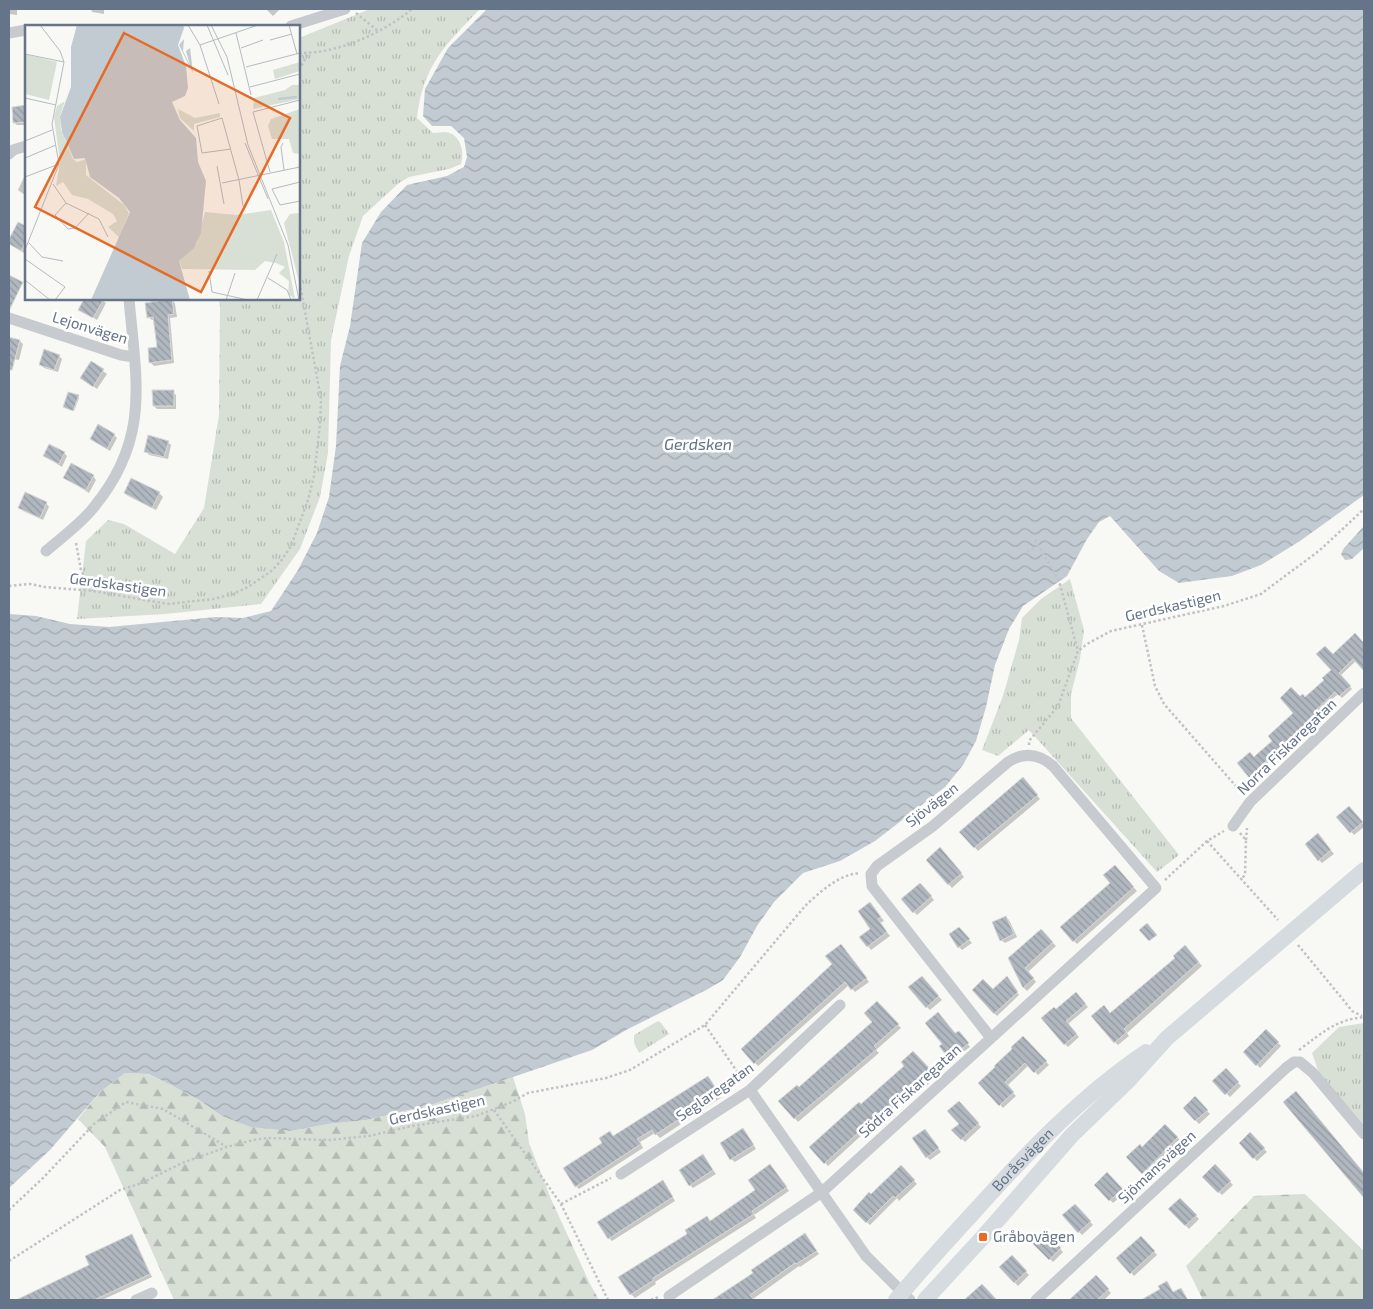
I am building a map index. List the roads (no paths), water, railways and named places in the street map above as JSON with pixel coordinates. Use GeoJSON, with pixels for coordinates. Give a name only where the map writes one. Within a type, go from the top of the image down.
{"type":"FeatureCollection","features":[{"type":"Feature","properties":{"kind":"main road","name":"Boråsvägen"},"geometry":{"type":"LineString","coordinates":[[903,1298],[1001,1182],[1059,1123],[1116,1072],[1166,1038],[1364,870]]}},
{"type":"Feature","properties":{"kind":"main road","name":"Boråsvägen"},"geometry":{"type":"LineString","coordinates":[[925,1300],[1072,1135],[1129,1080],[1166,1038]]}},
{"type":"Feature","properties":{"kind":"street"},"geometry":{"type":"LineString","coordinates":[[294,25],[345,9]]}},
{"type":"Feature","properties":{"kind":"street"},"geometry":{"type":"LineString","coordinates":[[9,33],[25,30]]}},
{"type":"Feature","properties":{"kind":"street"},"geometry":{"type":"LineString","coordinates":[[9,154],[13,150],[25,146]]}},
{"type":"Feature","properties":{"kind":"street"},"geometry":{"type":"LineString","coordinates":[[46,551],[93,509],[122,468],[132,436],[137,394],[129,300]]}},
{"type":"Feature","properties":{"kind":"street","name":"Lejonvägen"},"geometry":{"type":"LineString","coordinates":[[9,318],[121,355],[134,357]]}},
{"type":"Feature","properties":{"kind":"street","name":"Norra Fiskaregatan"},"geometry":{"type":"LineString","coordinates":[[1233,826],[1250,802],[1364,693]]}},
{"type":"Feature","properties":{"kind":"street","name":"Sjövägen"},"geometry":{"type":"LineString","coordinates":[[991,1038],[872,886],[871,874],[877,866],[940,820],[1008,762],[1028,754],[1042,758],[1052,766],[1156,888]]}},
{"type":"Feature","properties":{"kind":"street","name":"Södra Fiskaregatan"},"geometry":{"type":"LineString","coordinates":[[669,1296],[822,1192],[1156,888]]}},
{"type":"Feature","properties":{"kind":"street","name":"Seglaregatan"},"geometry":{"type":"LineString","coordinates":[[621,1174],[750,1090],[840,1005]]}},
{"type":"Feature","properties":{"kind":"street","name":"Sjömansvägen"},"geometry":{"type":"LineString","coordinates":[[1036,1300],[1294,1062],[1300,1062],[1313,1073],[1364,1134]]}},
{"type":"Feature","properties":{"kind":"street"},"geometry":{"type":"LineString","coordinates":[[750,1090],[866,1256],[903,1298]]}},
{"type":"Feature","properties":{"kind":"street"},"geometry":{"type":"LineString","coordinates":[[136,1300],[152,1292]]}},
{"type":"Feature","properties":{"kind":"water","name":"Gerdsken"},"geometry":{"type":"Polygon","coordinates":[[[487,9],[1364,9],[1364,495],[1300,541],[1261,565],[1232,576],[1179,583],[1159,571],[1110,516],[1099,522],[1087,539],[1067,576],[1023,606],[1009,629],[995,665],[976,741],[963,765],[945,787],[875,841],[840,861],[803,873],[774,902],[757,926],[740,957],[723,980],[628,1029],[592,1050],[434,1104],[366,1120],[328,1124],[291,1131],[251,1127],[222,1116],[199,1100],[148,1074],[125,1073],[100,1092],[50,1150],[9,1188],[9,614],[36,616],[70,624],[109,627],[216,617],[243,618],[271,611],[298,570],[317,533],[329,497],[336,446],[340,366],[350,326],[362,243],[381,212],[407,185],[447,176],[464,167],[467,157],[464,138],[451,126],[432,126],[423,116],[425,89],[448,48],[487,9]]]}},
{"type":"Feature","properties":{"kind":"water"},"geometry":{"type":"Polygon","coordinates":[[[1364,526],[1364,548],[1352,559],[1345,560],[1341,554],[1344,548],[1364,526]]]}},
{"type":"Feature","properties":{"kind":"place","name":"Gråbovägen"},"geometry":{"type":"Point","coordinates":[983,1237]}}]}
